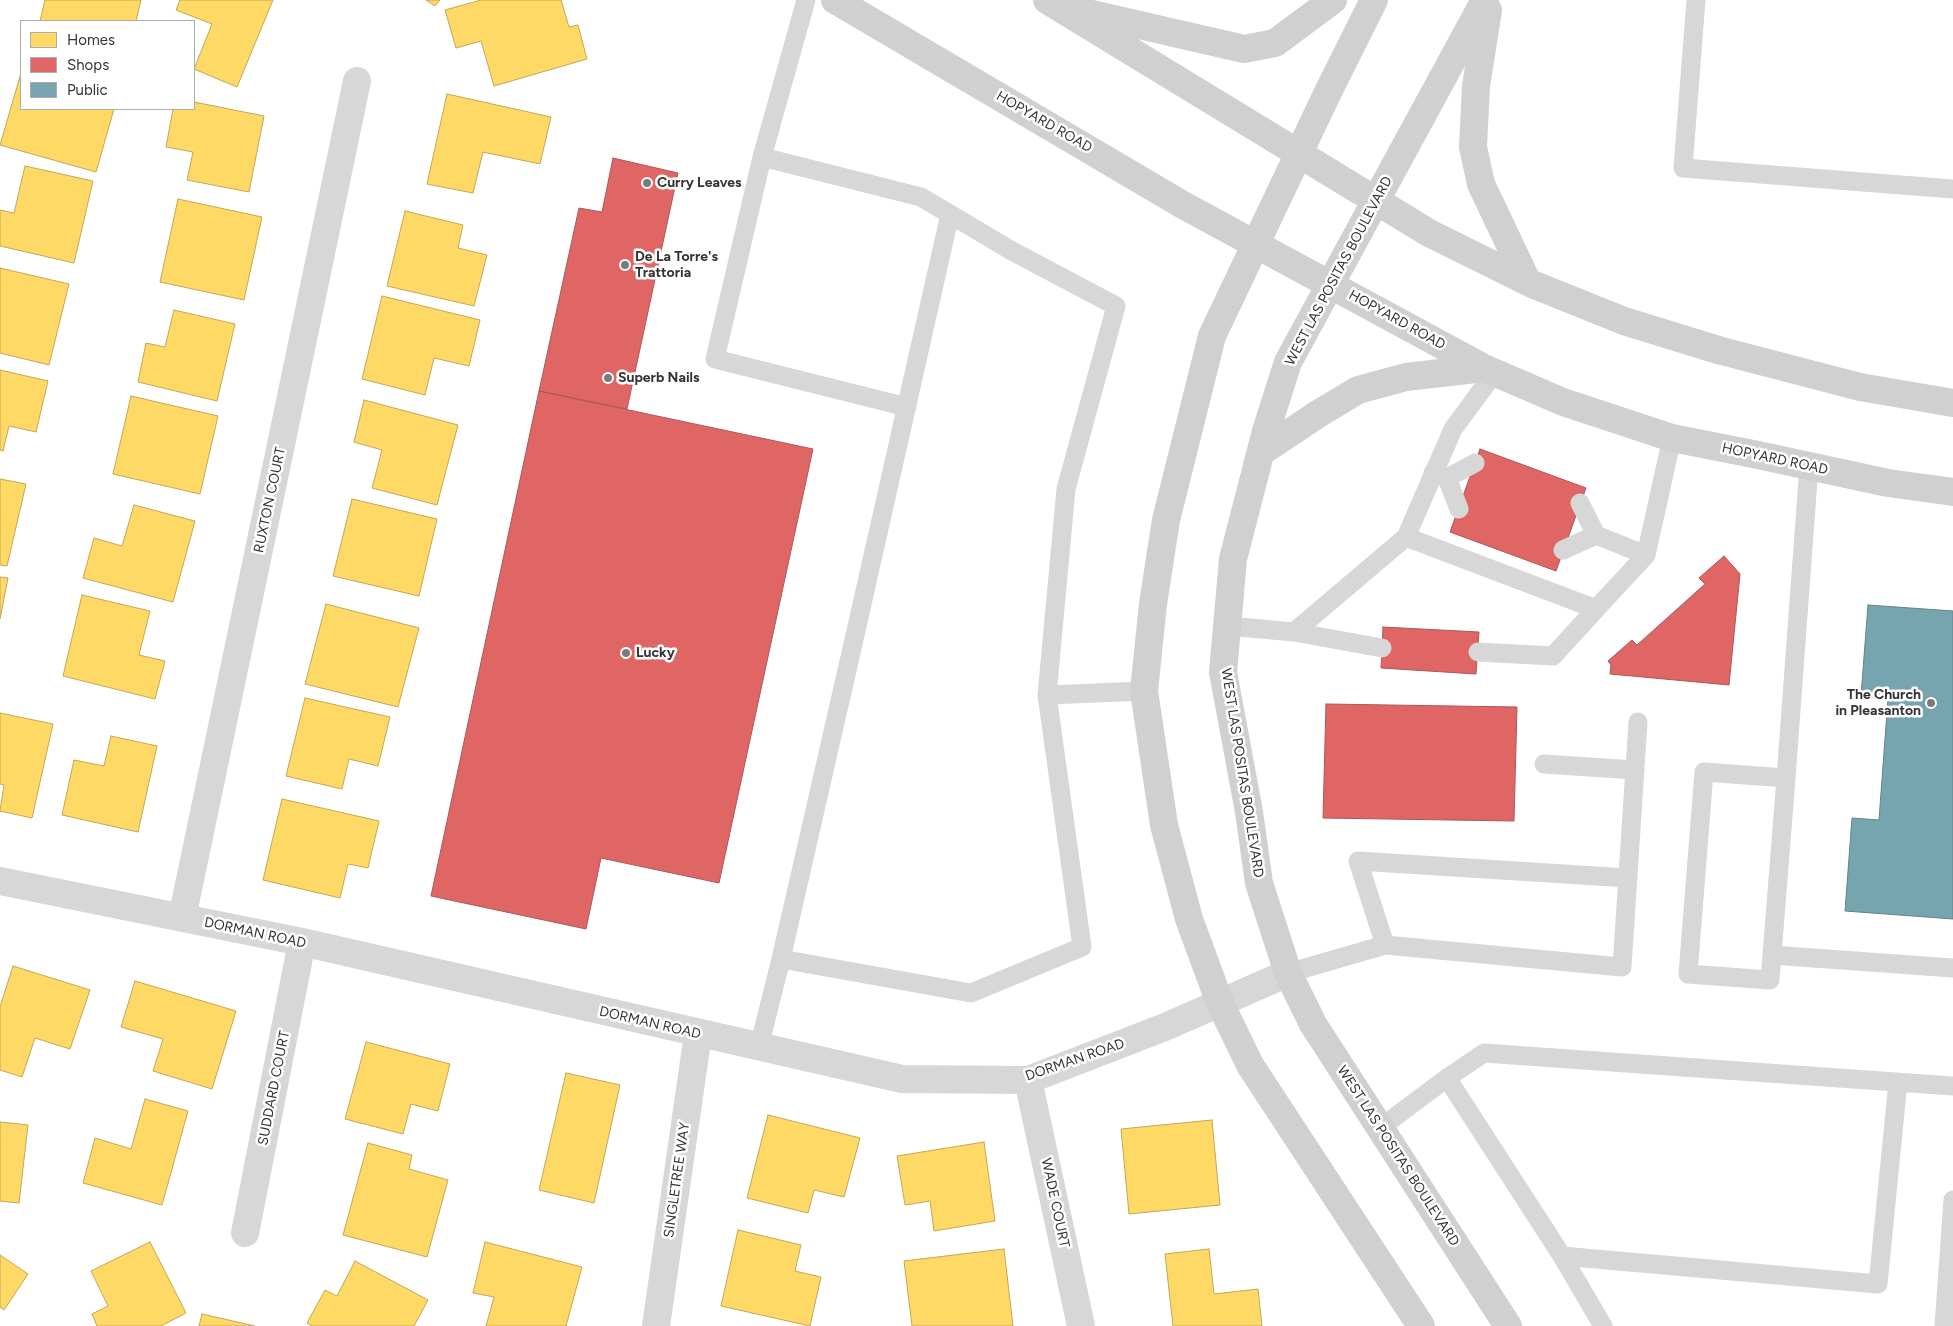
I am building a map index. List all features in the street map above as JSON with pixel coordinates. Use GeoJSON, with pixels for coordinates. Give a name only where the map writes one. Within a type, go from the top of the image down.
{"type":"FeatureCollection","features":[{"type":"Feature","properties":{"kind":"main road","name":"HOPYARD ROAD"},"geometry":{"type":"LineString","coordinates":[[835,0],[1183,204],[1489,370],[1563,402],[1672,438],[1888,483],[1953,492]]}},
{"type":"Feature","properties":{"kind":"main road"},"geometry":{"type":"LineString","coordinates":[[1052,3],[1244,49],[1275,43],[1333,0]]}},
{"type":"Feature","properties":{"kind":"main road"},"geometry":{"type":"LineString","coordinates":[[1374,0],[1255,243],[1212,336],[1166,520],[1153,604],[1144,691],[1164,825],[1189,919],[1220,1002],[1250,1065],[1421,1326]]}},
{"type":"Feature","properties":{"kind":"main road","name":"WEST LAS POSITAS BOULEVARD"},"geometry":{"type":"LineString","coordinates":[[1485,0],[1288,362],[1266,430],[1233,559],[1223,672],[1249,812],[1259,883],[1288,973],[1313,1024],[1508,1326]]}},
{"type":"Feature","properties":{"kind":"main road"},"geometry":{"type":"LineString","coordinates":[[1490,0],[1476,86],[1473,147],[1481,184],[1527,281]]}},
{"type":"Feature","properties":{"kind":"main road"},"geometry":{"type":"LineString","coordinates":[[1052,3],[1429,233],[1527,281],[1624,321],[1718,350],[1860,388],[1953,403]]}},
{"type":"Feature","properties":{"kind":"main road"},"geometry":{"type":"LineString","coordinates":[[1261,452],[1358,390],[1406,378],[1489,370]]}},
{"type":"Feature","properties":{"kind":"street","name":"RUXTON COURT"},"geometry":{"type":"LineString","coordinates":[[182,918],[357,82]]}},
{"type":"Feature","properties":{"kind":"street","name":"DORMAN ROAD"},"geometry":{"type":"LineString","coordinates":[[0,881],[302,942],[698,1034],[902,1079],[1028,1080],[1165,1027],[1288,973]]}},
{"type":"Feature","properties":{"kind":"street","name":"SUDDARD COURT"},"geometry":{"type":"LineString","coordinates":[[246,1233],[302,942]]}},
{"type":"Feature","properties":{"kind":"street","name":"SINGLETREE WAY"},"geometry":{"type":"LineString","coordinates":[[656,1326],[698,1034]]}},
{"type":"Feature","properties":{"kind":"street","name":"WADE COURT"},"geometry":{"type":"LineString","coordinates":[[1028,1080],[1082,1326]]}},
{"type":"Feature","properties":{"kind":"lane"},"geometry":{"type":"LineString","coordinates":[[806,0],[762,157],[716,359],[907,407]]}},
{"type":"Feature","properties":{"kind":"lane"},"geometry":{"type":"LineString","coordinates":[[1696,0],[1683,168],[1953,189]]}},
{"type":"Feature","properties":{"kind":"lane"},"geometry":{"type":"LineString","coordinates":[[762,157],[921,197],[1012,251],[1116,306],[1066,488],[1047,696],[1082,947],[970,993],[781,959]]}},
{"type":"Feature","properties":{"kind":"lane"},"geometry":{"type":"LineString","coordinates":[[759,1047],[781,959],[950,214]]}},
{"type":"Feature","properties":{"kind":"lane"},"geometry":{"type":"LineString","coordinates":[[1294,632],[1406,537],[1440,476],[1453,429],[1489,370]]}},
{"type":"Feature","properties":{"kind":"lane"},"geometry":{"type":"LineString","coordinates":[[1478,652],[1553,656],[1646,554],[1672,438]]}},
{"type":"Feature","properties":{"kind":"lane"},"geometry":{"type":"LineString","coordinates":[[1440,476],[1475,463]]}},
{"type":"Feature","properties":{"kind":"lane"},"geometry":{"type":"LineString","coordinates":[[1786,778],[1704,772],[1688,974],[1770,980],[1786,778],[1810,466]]}},
{"type":"Feature","properties":{"kind":"lane"},"geometry":{"type":"LineString","coordinates":[[1440,476],[1459,508]]}},
{"type":"Feature","properties":{"kind":"lane"},"geometry":{"type":"LineString","coordinates":[[1580,503],[1596,535],[1646,554]]}},
{"type":"Feature","properties":{"kind":"lane"},"geometry":{"type":"LineString","coordinates":[[1564,550],[1596,535]]}},
{"type":"Feature","properties":{"kind":"lane"},"geometry":{"type":"LineString","coordinates":[[1406,537],[1596,609]]}},
{"type":"Feature","properties":{"kind":"lane"},"geometry":{"type":"LineString","coordinates":[[1227,626],[1294,632],[1382,648]]}},
{"type":"Feature","properties":{"kind":"lane"},"geometry":{"type":"LineString","coordinates":[[1047,696],[1144,691]]}},
{"type":"Feature","properties":{"kind":"lane"},"geometry":{"type":"LineString","coordinates":[[1288,973],[1385,945],[1622,967],[1638,722]]}},
{"type":"Feature","properties":{"kind":"lane"},"geometry":{"type":"LineString","coordinates":[[1544,764],[1635,770]]}},
{"type":"Feature","properties":{"kind":"lane"},"geometry":{"type":"LineString","coordinates":[[1385,945],[1358,861],[1628,878]]}},
{"type":"Feature","properties":{"kind":"lane"},"geometry":{"type":"LineString","coordinates":[[1772,955],[1953,968]]}},
{"type":"Feature","properties":{"kind":"lane"},"geometry":{"type":"LineString","coordinates":[[1380,1128],[1484,1053],[1953,1086]]}},
{"type":"Feature","properties":{"kind":"lane"},"geometry":{"type":"LineString","coordinates":[[1447,1078],[1562,1256],[1603,1326]]}},
{"type":"Feature","properties":{"kind":"lane"},"geometry":{"type":"LineString","coordinates":[[1562,1256],[1878,1284],[1898,1082]]}},
{"type":"Feature","properties":{"kind":"lane"},"geometry":{"type":"LineString","coordinates":[[1944,1326],[1953,1200]]}},
{"type":"Feature","properties":{"kind":"building: Homes"},"geometry":{"type":"Polygon","coordinates":[[[45,0],[141,0],[136,20],[40,20],[45,0]]]}},
{"type":"Feature","properties":{"kind":"building: Homes"},"geometry":{"type":"Polygon","coordinates":[[[180,0],[273,0],[237,87],[195,69],[212,24],[176,10],[180,0]]]}},
{"type":"Feature","properties":{"kind":"building: Homes"},"geometry":{"type":"Polygon","coordinates":[[[426,0],[440,0],[435,6],[426,0]]]}},
{"type":"Feature","properties":{"kind":"building: Homes"},"geometry":{"type":"Polygon","coordinates":[[[481,0],[561,0],[569,27],[578,25],[587,59],[494,86],[481,41],[456,48],[445,10],[481,0]]]}},
{"type":"Feature","properties":{"kind":"building: Homes"},"geometry":{"type":"Polygon","coordinates":[[[20,76],[20,110],[114,110],[96,172],[0,145],[20,76]]]}},
{"type":"Feature","properties":{"kind":"building: Homes"},"geometry":{"type":"Polygon","coordinates":[[[447,94],[551,117],[540,164],[483,152],[473,193],[427,184],[447,94]]]}},
{"type":"Feature","properties":{"kind":"building: Homes"},"geometry":{"type":"Polygon","coordinates":[[[195,102],[264,116],[249,192],[187,180],[193,152],[166,147],[173,110],[195,110],[195,102]]]}},
{"type":"Feature","properties":{"kind":"building: Homes"},"geometry":{"type":"Polygon","coordinates":[[[25,166],[93,181],[74,263],[0,246],[0,210],[14,213],[25,166]]]}},
{"type":"Feature","properties":{"kind":"building: Homes"},"geometry":{"type":"Polygon","coordinates":[[[178,199],[262,217],[244,300],[160,282],[178,199]]]}},
{"type":"Feature","properties":{"kind":"building: Homes"},"geometry":{"type":"Polygon","coordinates":[[[405,211],[463,225],[458,248],[487,255],[474,306],[387,286],[405,211]]]}},
{"type":"Feature","properties":{"kind":"building: Homes"},"geometry":{"type":"Polygon","coordinates":[[[0,268],[69,284],[49,365],[0,353],[0,268]]]}},
{"type":"Feature","properties":{"kind":"building: Homes"},"geometry":{"type":"Polygon","coordinates":[[[382,296],[480,320],[469,366],[434,358],[425,395],[362,379],[382,296]]]}},
{"type":"Feature","properties":{"kind":"building: Homes"},"geometry":{"type":"Polygon","coordinates":[[[174,310],[235,324],[217,401],[138,382],[146,343],[165,347],[174,310]]]}},
{"type":"Feature","properties":{"kind":"building: Homes"},"geometry":{"type":"Polygon","coordinates":[[[0,370],[48,381],[36,432],[9,426],[3,451],[0,450],[0,370]]]}},
{"type":"Feature","properties":{"kind":"building: Homes"},"geometry":{"type":"Polygon","coordinates":[[[131,396],[218,416],[200,494],[113,474],[131,396]]]}},
{"type":"Feature","properties":{"kind":"building: Homes"},"geometry":{"type":"Polygon","coordinates":[[[364,400],[458,425],[437,505],[372,488],[382,450],[354,442],[364,400]]]}},
{"type":"Feature","properties":{"kind":"building: Homes"},"geometry":{"type":"Polygon","coordinates":[[[0,479],[26,484],[7,566],[0,565],[0,479]]]}},
{"type":"Feature","properties":{"kind":"building: Homes"},"geometry":{"type":"Polygon","coordinates":[[[352,499],[437,519],[419,596],[333,576],[352,499]]]}},
{"type":"Feature","properties":{"kind":"building: Homes"},"geometry":{"type":"Polygon","coordinates":[[[134,505],[195,521],[173,602],[83,578],[94,538],[122,546],[134,505]]]}},
{"type":"Feature","properties":{"kind":"building: Homes"},"geometry":{"type":"Polygon","coordinates":[[[0,577],[8,578],[0,619],[0,577]]]}},
{"type":"Feature","properties":{"kind":"building: Homes"},"geometry":{"type":"Polygon","coordinates":[[[82,595],[150,611],[139,655],[165,661],[155,699],[63,676],[82,595]]]}},
{"type":"Feature","properties":{"kind":"building: Homes"},"geometry":{"type":"Polygon","coordinates":[[[326,604],[419,628],[398,707],[305,684],[326,604]]]}},
{"type":"Feature","properties":{"kind":"building: Homes"},"geometry":{"type":"Polygon","coordinates":[[[305,698],[390,717],[378,766],[349,759],[342,789],[286,776],[305,698]]]}},
{"type":"Feature","properties":{"kind":"building: Homes"},"geometry":{"type":"Polygon","coordinates":[[[0,713],[53,724],[32,818],[0,811],[4,785],[0,784],[0,713]]]}},
{"type":"Feature","properties":{"kind":"building: Homes"},"geometry":{"type":"Polygon","coordinates":[[[111,736],[157,746],[138,832],[62,815],[74,760],[104,766],[111,736]]]}},
{"type":"Feature","properties":{"kind":"building: Homes"},"geometry":{"type":"Polygon","coordinates":[[[282,799],[379,821],[368,868],[348,864],[340,898],[263,880],[282,799]]]}},
{"type":"Feature","properties":{"kind":"building: Homes"},"geometry":{"type":"Polygon","coordinates":[[[13,966],[90,990],[70,1049],[35,1038],[22,1077],[0,1070],[0,1007],[13,966]]]}},
{"type":"Feature","properties":{"kind":"building: Homes"},"geometry":{"type":"Polygon","coordinates":[[[135,981],[236,1011],[212,1089],[153,1071],[163,1039],[121,1027],[135,981]]]}},
{"type":"Feature","properties":{"kind":"building: Homes"},"geometry":{"type":"Polygon","coordinates":[[[366,1042],[450,1064],[438,1111],[411,1104],[403,1134],[345,1119],[366,1042]]]}},
{"type":"Feature","properties":{"kind":"building: Homes"},"geometry":{"type":"Polygon","coordinates":[[[566,1073],[620,1085],[594,1203],[539,1190],[566,1073]]]}},
{"type":"Feature","properties":{"kind":"building: Homes"},"geometry":{"type":"Polygon","coordinates":[[[145,1099],[188,1111],[162,1205],[83,1183],[95,1138],[131,1149],[145,1099]]]}},
{"type":"Feature","properties":{"kind":"building: Homes"},"geometry":{"type":"Polygon","coordinates":[[[768,1115],[860,1138],[844,1197],[814,1190],[808,1213],[747,1198],[768,1115]]]}},
{"type":"Feature","properties":{"kind":"building: Homes"},"geometry":{"type":"Polygon","coordinates":[[[1212,1120],[1220,1205],[1129,1214],[1121,1129],[1212,1120]]]}},
{"type":"Feature","properties":{"kind":"building: Homes"},"geometry":{"type":"Polygon","coordinates":[[[0,1122],[28,1125],[19,1203],[0,1201],[0,1122]]]}},
{"type":"Feature","properties":{"kind":"building: Homes"},"geometry":{"type":"Polygon","coordinates":[[[984,1142],[995,1221],[934,1231],[930,1201],[905,1205],[897,1156],[984,1142]]]}},
{"type":"Feature","properties":{"kind":"building: Homes"},"geometry":{"type":"Polygon","coordinates":[[[368,1143],[412,1155],[409,1169],[448,1180],[427,1257],[343,1235],[368,1143]]]}},
{"type":"Feature","properties":{"kind":"building: Homes"},"geometry":{"type":"Polygon","coordinates":[[[738,1230],[801,1245],[795,1271],[821,1277],[810,1326],[721,1306],[738,1230]]]}},
{"type":"Feature","properties":{"kind":"building: Homes"},"geometry":{"type":"Polygon","coordinates":[[[150,1242],[186,1313],[161,1326],[97,1326],[92,1314],[108,1306],[91,1271],[150,1242]]]}},
{"type":"Feature","properties":{"kind":"building: Homes"},"geometry":{"type":"Polygon","coordinates":[[[485,1242],[582,1267],[566,1326],[486,1326],[494,1297],[473,1293],[485,1242]]]}},
{"type":"Feature","properties":{"kind":"building: Homes"},"geometry":{"type":"Polygon","coordinates":[[[1004,1249],[1013,1326],[912,1326],[904,1261],[1004,1249]]]}},
{"type":"Feature","properties":{"kind":"building: Homes"},"geometry":{"type":"Polygon","coordinates":[[[1209,1249],[1214,1294],[1258,1289],[1262,1326],[1173,1326],[1165,1254],[1209,1249]]]}},
{"type":"Feature","properties":{"kind":"building: Homes"},"geometry":{"type":"Polygon","coordinates":[[[0,1255],[28,1274],[4,1310],[0,1307],[0,1255]]]}},
{"type":"Feature","properties":{"kind":"building: Homes"},"geometry":{"type":"Polygon","coordinates":[[[355,1261],[428,1300],[414,1326],[312,1326],[307,1323],[325,1290],[337,1296],[355,1261]]]}},
{"type":"Feature","properties":{"kind":"building: Homes"},"geometry":{"type":"Polygon","coordinates":[[[202,1314],[255,1326],[199,1326],[202,1314]]]}},
{"type":"Feature","properties":{"kind":"building: Shops"},"geometry":{"type":"Polygon","coordinates":[[[613,158],[678,173],[627,409],[539,391],[579,208],[602,212],[613,158]]]}},
{"type":"Feature","properties":{"kind":"building: Shops","name":"Lucky"},"geometry":{"type":"Polygon","coordinates":[[[539,391],[813,449],[719,883],[601,858],[586,929],[431,896],[539,391]]]}},
{"type":"Feature","properties":{"kind":"building: Shops"},"geometry":{"type":"Polygon","coordinates":[[[1480,449],[1586,488],[1556,571],[1450,532],[1480,449]]]}},
{"type":"Feature","properties":{"kind":"building: Shops"},"geometry":{"type":"Polygon","coordinates":[[[1724,556],[1740,574],[1729,685],[1610,674],[1611,665],[1608,661],[1632,640],[1637,645],[1705,584],[1699,578],[1724,556]]]}},
{"type":"Feature","properties":{"kind":"building: Shops"},"geometry":{"type":"Polygon","coordinates":[[[1383,627],[1479,632],[1476,674],[1381,668],[1383,627]]]}},
{"type":"Feature","properties":{"kind":"building: Shops"},"geometry":{"type":"Polygon","coordinates":[[[1326,704],[1517,707],[1514,821],[1323,818],[1326,704]]]}},
{"type":"Feature","properties":{"kind":"building: Public"},"geometry":{"type":"Polygon","coordinates":[[[1868,605],[1953,611],[1953,919],[1845,911],[1852,818],[1879,820],[1888,698],[1861,696],[1868,605]]]}},
{"type":"Feature","properties":{"kind":"place","name":"Curry Leaves"},"geometry":{"type":"Point","coordinates":[647,183]}},
{"type":"Feature","properties":{"kind":"place","name":"De La Torre's Trattoria"},"geometry":{"type":"Point","coordinates":[625,265]}},
{"type":"Feature","properties":{"kind":"place","name":"Superb Nails"},"geometry":{"type":"Point","coordinates":[608,378]}},
{"type":"Feature","properties":{"kind":"place","name":"Lucky"},"geometry":{"type":"Point","coordinates":[626,653]}},
{"type":"Feature","properties":{"kind":"place","name":"The Church in Pleasanton"},"geometry":{"type":"Point","coordinates":[1931,703]}}]}
